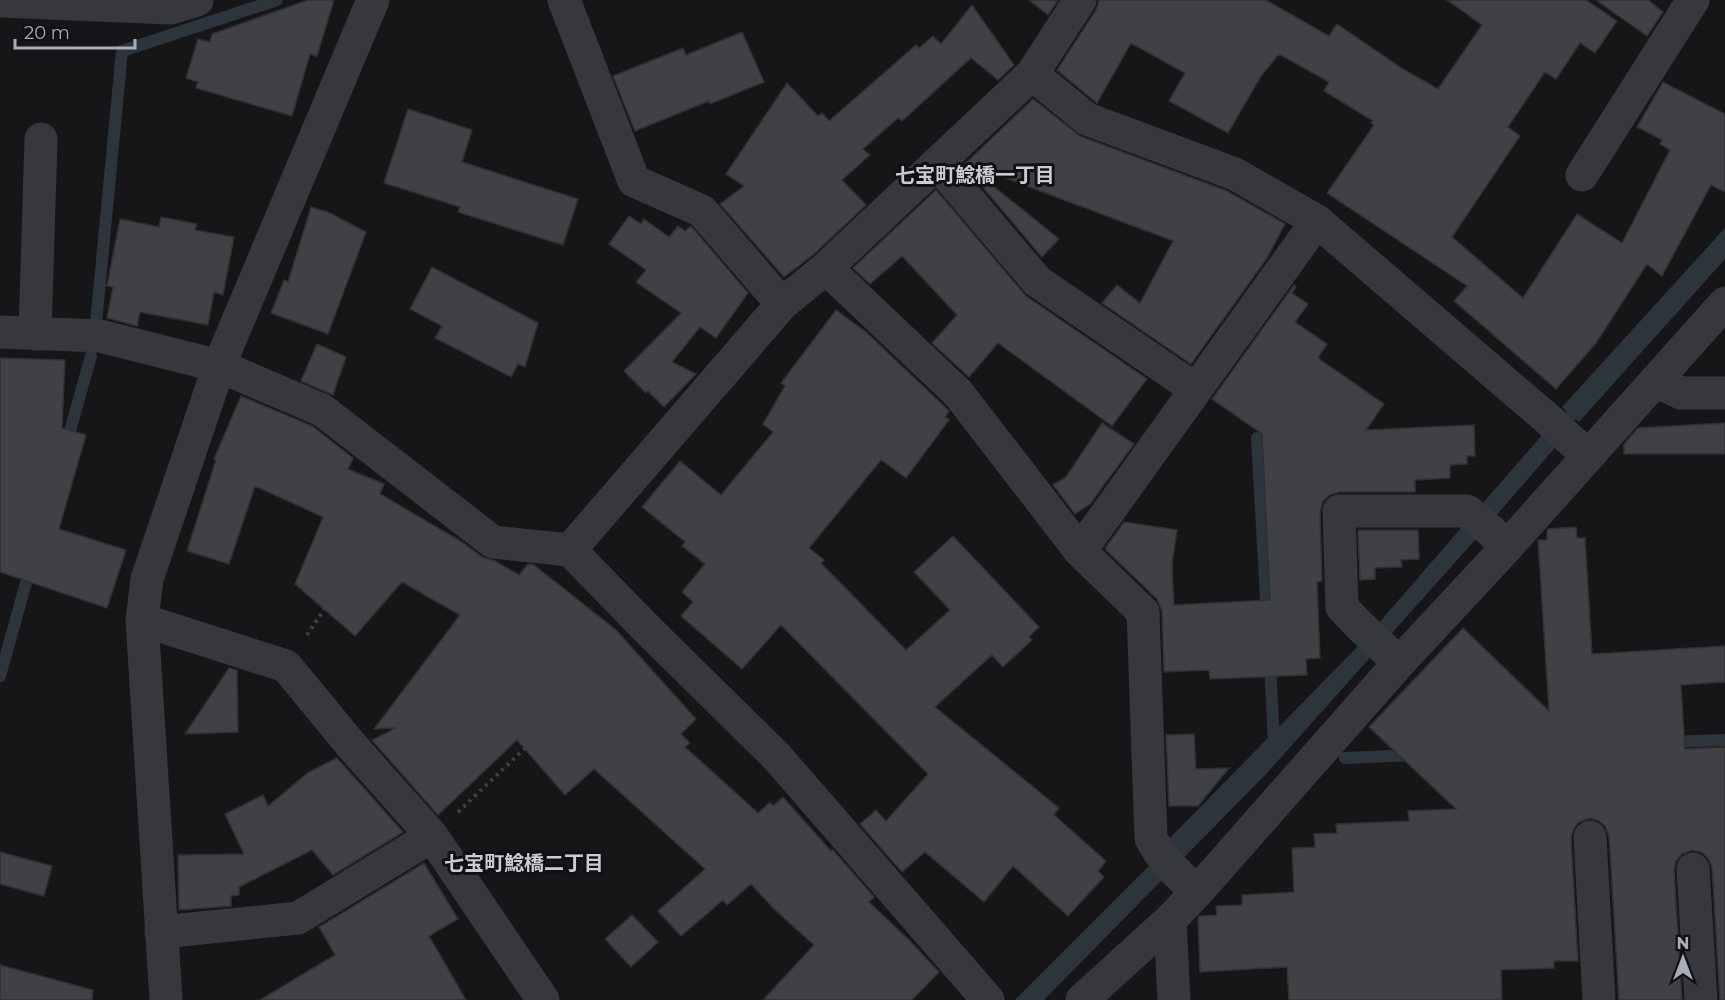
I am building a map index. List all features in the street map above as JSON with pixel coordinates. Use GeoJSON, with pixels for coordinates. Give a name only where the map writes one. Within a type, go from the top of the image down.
{"type":"FeatureCollection","features":[{"type":"Feature","properties":{"kind":"street"},"geometry":{"type":"LineString","coordinates":[[0,0],[171,8],[197,0]]}},
{"type":"Feature","properties":{"kind":"street"},"geometry":{"type":"LineString","coordinates":[[166,1000],[142,620],[147,579],[219,366],[373,0]]}},
{"type":"Feature","properties":{"kind":"street"},"geometry":{"type":"LineString","coordinates":[[564,0],[634,181],[702,211],[782,304]]}},
{"type":"Feature","properties":{"kind":"street"},"geometry":{"type":"LineString","coordinates":[[570,550],[782,304],[826,268],[1032,74],[1080,0]]}},
{"type":"Feature","properties":{"kind":"street"},"geometry":{"type":"LineString","coordinates":[[1582,175],[1693,0]]}},
{"type":"Feature","properties":{"kind":"street"},"geometry":{"type":"LineString","coordinates":[[1032,74],[1087,119],[1234,174],[1317,221],[1583,451]]}},
{"type":"Feature","properties":{"kind":"street"},"geometry":{"type":"LineString","coordinates":[[35,334],[41,139]]}},
{"type":"Feature","properties":{"kind":"street"},"geometry":{"type":"LineString","coordinates":[[937,163],[1037,282],[1195,389]]}},
{"type":"Feature","properties":{"kind":"street"},"geometry":{"type":"LineString","coordinates":[[1080,551],[1317,221]]}},
{"type":"Feature","properties":{"kind":"street"},"geometry":{"type":"LineString","coordinates":[[826,268],[958,393],[1080,551],[1143,612],[1151,838],[1156,849],[1187,883]]}},
{"type":"Feature","properties":{"kind":"street"},"geometry":{"type":"LineString","coordinates":[[1082,1000],[1170,920],[1187,883],[1391,656],[1583,451],[1656,381],[1725,303]]}},
{"type":"Feature","properties":{"kind":"street"},"geometry":{"type":"LineString","coordinates":[[0,333],[100,336],[219,366],[322,410],[494,542],[570,550],[777,758],[988,1000]]}},
{"type":"Feature","properties":{"kind":"street"},"geometry":{"type":"LineString","coordinates":[[1656,381],[1681,393],[1725,393]]}},
{"type":"Feature","properties":{"kind":"street"},"geometry":{"type":"LineString","coordinates":[[1391,656],[1342,606],[1340,510],[1467,510],[1499,540]]}},
{"type":"Feature","properties":{"kind":"street"},"geometry":{"type":"LineString","coordinates":[[142,620],[286,666],[352,746],[432,836],[543,1000]]}},
{"type":"Feature","properties":{"kind":"street"},"geometry":{"type":"LineString","coordinates":[[161,932],[298,918],[432,836]]}},
{"type":"Feature","properties":{"kind":"street"},"geometry":{"type":"LineString","coordinates":[[1590,837],[1599,1000]]}},
{"type":"Feature","properties":{"kind":"street"},"geometry":{"type":"LineString","coordinates":[[1693,869],[1701,1000]]}},
{"type":"Feature","properties":{"kind":"street"},"geometry":{"type":"LineString","coordinates":[[1170,920],[1174,1000]]}},
{"type":"Feature","properties":{"kind":"path"},"geometry":{"type":"LineString","coordinates":[[286,666],[411,478]]}},
{"type":"Feature","properties":{"kind":"path"},"geometry":{"type":"LineString","coordinates":[[432,836],[648,630]]}},
{"type":"Feature","properties":{"kind":"shaded area"},"geometry":{"type":"Polygon","coordinates":[[[1725,228],[1725,259],[1579,422],[1575,419],[1553,450],[1475,540],[1268,772],[1044,1000],[1015,1000],[1152,863],[1168,840],[1363,641],[1555,420],[1567,412],[1562,407],[1725,228]]]}},
{"type":"Feature","properties":{"kind":"building"},"geometry":{"type":"Polygon","coordinates":[[[308,0],[334,0],[317,56],[310,54],[292,116],[196,88],[198,82],[186,78],[198,39],[210,42],[212,34],[308,0]]]}},
{"type":"Feature","properties":{"kind":"building"},"geometry":{"type":"Polygon","coordinates":[[[1029,0],[1058,0],[1048,15],[1029,0]]]}},
{"type":"Feature","properties":{"kind":"building"},"geometry":{"type":"Polygon","coordinates":[[[1099,0],[1266,0],[1329,36],[1337,24],[1403,69],[1438,89],[1482,25],[1447,0],[1586,0],[1617,21],[1595,53],[1580,43],[1556,79],[1545,72],[1508,127],[1520,136],[1452,237],[1523,298],[1577,214],[1622,243],[1670,150],[1660,144],[1662,140],[1637,127],[1663,82],[1725,114],[1725,192],[1711,185],[1662,276],[1647,264],[1596,343],[1556,389],[1454,301],[1467,286],[1327,193],[1374,125],[1371,123],[1373,121],[1324,91],[1329,82],[1279,54],[1261,76],[1228,133],[1169,101],[1185,73],[1131,43],[1097,103],[1057,70],[1096,10],[1099,0]]]}},
{"type":"Feature","properties":{"kind":"building"},"geometry":{"type":"Polygon","coordinates":[[[1596,0],[1648,0],[1663,12],[1647,36],[1596,0]]]}},
{"type":"Feature","properties":{"kind":"building"},"geometry":{"type":"Polygon","coordinates":[[[972,5],[1014,65],[998,80],[971,58],[902,121],[898,118],[863,149],[870,155],[842,180],[866,205],[814,254],[784,277],[720,204],[744,186],[726,174],[787,83],[818,116],[822,113],[829,121],[916,45],[919,48],[933,36],[941,44],[972,5]]]}},
{"type":"Feature","properties":{"kind":"building"},"geometry":{"type":"Polygon","coordinates":[[[742,32],[764,82],[635,131],[613,76],[683,48],[686,55],[742,32]]]}},
{"type":"Feature","properties":{"kind":"building"},"geometry":{"type":"Polygon","coordinates":[[[1033,99],[1080,136],[1227,191],[1285,224],[1267,258],[1191,364],[1102,303],[1117,285],[1140,303],[1173,241],[966,163],[1033,99]]]}},
{"type":"Feature","properties":{"kind":"building"},"geometry":{"type":"Polygon","coordinates":[[[408,109],[472,130],[462,162],[578,199],[563,245],[458,212],[460,207],[384,183],[408,109]]]}},
{"type":"Feature","properties":{"kind":"building"},"geometry":{"type":"Polygon","coordinates":[[[966,164],[1059,239],[1042,257],[964,165],[966,164]]]}},
{"type":"Feature","properties":{"kind":"building"},"geometry":{"type":"Polygon","coordinates":[[[936,190],[1026,296],[1147,379],[1112,426],[998,343],[969,377],[932,343],[957,315],[902,256],[870,284],[853,268],[936,190]]]}},
{"type":"Feature","properties":{"kind":"building"},"geometry":{"type":"Polygon","coordinates":[[[311,207],[330,213],[366,232],[328,334],[271,313],[284,280],[288,282],[311,207]]]}},
{"type":"Feature","properties":{"kind":"building"},"geometry":{"type":"Polygon","coordinates":[[[629,216],[641,224],[644,219],[669,237],[678,226],[685,231],[691,226],[748,293],[716,338],[700,327],[672,362],[696,374],[664,407],[624,371],[681,313],[636,282],[646,270],[609,244],[629,216]]]}},
{"type":"Feature","properties":{"kind":"building"},"geometry":{"type":"Polygon","coordinates":[[[161,217],[197,224],[195,230],[234,237],[223,295],[214,292],[208,325],[140,312],[137,326],[107,318],[113,287],[107,286],[120,219],[159,227],[161,217]]]}},
{"type":"Feature","properties":{"kind":"building"},"geometry":{"type":"Polygon","coordinates":[[[432,267],[538,323],[525,367],[518,364],[511,377],[435,338],[442,326],[410,309],[432,267]]]}},
{"type":"Feature","properties":{"kind":"building"},"geometry":{"type":"Polygon","coordinates":[[[1294,285],[1296,287],[1292,293],[1308,304],[1295,322],[1327,344],[1318,358],[1384,404],[1366,430],[1474,425],[1475,456],[1467,456],[1467,464],[1450,465],[1450,478],[1415,480],[1415,492],[1339,492],[1323,501],[1320,512],[1322,581],[1317,582],[1320,658],[1306,659],[1307,675],[1210,679],[1209,670],[1164,672],[1162,611],[1157,599],[1106,550],[1106,547],[1124,522],[1177,530],[1172,564],[1174,605],[1270,600],[1262,434],[1212,399],[1294,285]]]}},
{"type":"Feature","properties":{"kind":"building"},"geometry":{"type":"Polygon","coordinates":[[[836,310],[866,332],[944,406],[949,411],[945,417],[949,420],[906,478],[881,460],[809,548],[824,560],[821,563],[906,650],[950,610],[914,572],[953,536],[1039,627],[1029,637],[1032,640],[1003,667],[992,655],[935,707],[1059,808],[1054,815],[1106,861],[1098,871],[1104,877],[1068,916],[1013,866],[984,902],[925,852],[902,872],[860,824],[876,810],[886,821],[928,774],[781,625],[742,669],[681,616],[693,602],[682,592],[705,564],[682,546],[685,542],[642,507],[680,461],[721,495],[773,432],[763,424],[785,386],[781,383],[836,310]]]}},
{"type":"Feature","properties":{"kind":"building"},"geometry":{"type":"Polygon","coordinates":[[[317,344],[346,357],[333,395],[301,381],[317,344]]]}},
{"type":"Feature","properties":{"kind":"building"},"geometry":{"type":"Polygon","coordinates":[[[0,358],[65,360],[62,428],[86,435],[59,529],[126,550],[107,608],[0,572],[0,358]]]}},
{"type":"Feature","properties":{"kind":"building"},"geometry":{"type":"Polygon","coordinates":[[[241,396],[312,426],[353,458],[348,469],[384,484],[380,494],[462,542],[482,557],[495,561],[519,575],[528,564],[534,565],[616,630],[696,719],[681,734],[690,743],[685,747],[758,813],[770,802],[773,806],[783,797],[874,897],[869,902],[939,972],[912,1000],[763,1000],[814,945],[773,908],[751,884],[727,905],[723,900],[681,936],[658,911],[705,869],[594,769],[565,795],[517,740],[438,815],[372,740],[396,728],[374,729],[460,615],[402,582],[355,636],[295,584],[323,517],[255,486],[229,564],[187,551],[216,460],[214,459],[241,396]]]}},
{"type":"Feature","properties":{"kind":"building"},"geometry":{"type":"Polygon","coordinates":[[[1102,423],[1134,444],[1090,504],[1075,514],[1053,485],[1066,477],[1102,423]]]}},
{"type":"Feature","properties":{"kind":"building"},"geometry":{"type":"Polygon","coordinates":[[[1725,423],[1725,454],[1624,454],[1624,444],[1638,428],[1725,423]]]}},
{"type":"Feature","properties":{"kind":"building"},"geometry":{"type":"Polygon","coordinates":[[[1576,527],[1577,538],[1585,538],[1592,654],[1725,646],[1725,682],[1681,685],[1685,749],[1725,747],[1725,1000],[1720,1000],[1712,867],[1708,858],[1701,852],[1692,850],[1682,854],[1676,861],[1674,870],[1682,1000],[1619,1000],[1609,836],[1605,826],[1590,818],[1579,822],[1571,837],[1578,961],[1554,961],[1554,968],[1501,970],[1502,1000],[1289,1000],[1287,967],[1200,972],[1198,918],[1217,915],[1216,906],[1242,905],[1242,895],[1294,892],[1292,848],[1315,847],[1314,834],[1337,833],[1336,824],[1409,821],[1408,811],[1456,809],[1369,727],[1463,628],[1549,711],[1538,540],[1547,540],[1548,529],[1576,527]]]}},
{"type":"Feature","properties":{"kind":"building"},"geometry":{"type":"Polygon","coordinates":[[[1358,530],[1418,530],[1419,559],[1401,560],[1402,567],[1375,568],[1375,579],[1360,580],[1358,530]]]}},
{"type":"Feature","properties":{"kind":"building"},"geometry":{"type":"Polygon","coordinates":[[[229,668],[237,670],[238,732],[185,734],[229,668]]]}},
{"type":"Feature","properties":{"kind":"building"},"geometry":{"type":"Polygon","coordinates":[[[1194,734],[1196,769],[1229,768],[1198,806],[1169,806],[1166,735],[1194,734]]]}},
{"type":"Feature","properties":{"kind":"building"},"geometry":{"type":"Polygon","coordinates":[[[337,758],[403,832],[333,875],[312,850],[239,887],[239,895],[231,896],[231,906],[179,910],[178,855],[244,854],[225,814],[263,795],[268,806],[309,772],[337,758]]]}},
{"type":"Feature","properties":{"kind":"building"},"geometry":{"type":"Polygon","coordinates":[[[0,852],[52,866],[44,896],[0,884],[0,852]]]}},
{"type":"Feature","properties":{"kind":"building"},"geometry":{"type":"Polygon","coordinates":[[[424,863],[458,919],[429,936],[466,1000],[260,1000],[335,955],[319,927],[424,863]]]}},
{"type":"Feature","properties":{"kind":"building"},"geometry":{"type":"Polygon","coordinates":[[[632,915],[658,942],[631,967],[605,939],[632,915]]]}},
{"type":"Feature","properties":{"kind":"building"},"geometry":{"type":"Polygon","coordinates":[[[0,965],[93,990],[92,1000],[0,1000],[0,965]]]}},
{"type":"Feature","properties":{"kind":"waterway"},"geometry":{"type":"LineString","coordinates":[[96,323],[122,51],[277,0]]}},
{"type":"Feature","properties":{"kind":"waterway"},"geometry":{"type":"LineString","coordinates":[[66,445],[91,356]]}},
{"type":"Feature","properties":{"kind":"waterway"},"geometry":{"type":"LineString","coordinates":[[1257,438],[1267,617]]}},
{"type":"Feature","properties":{"kind":"waterway"},"geometry":{"type":"LineString","coordinates":[[0,676],[31,565]]}},
{"type":"Feature","properties":{"kind":"waterway"},"geometry":{"type":"LineString","coordinates":[[1270,661],[1274,744]]}},
{"type":"Feature","properties":{"kind":"waterway"},"geometry":{"type":"LineString","coordinates":[[1670,742],[1725,740]]}},
{"type":"Feature","properties":{"kind":"waterway"},"geometry":{"type":"LineString","coordinates":[[1345,758],[1413,755]]}},
{"type":"Feature","properties":{"kind":"district","name":"七宝町鯰橋一丁目"},"geometry":{"type":"Point","coordinates":[975,175]}},
{"type":"Feature","properties":{"kind":"district","name":"七宝町鯰橋二丁目"},"geometry":{"type":"Point","coordinates":[524,863]}}]}
